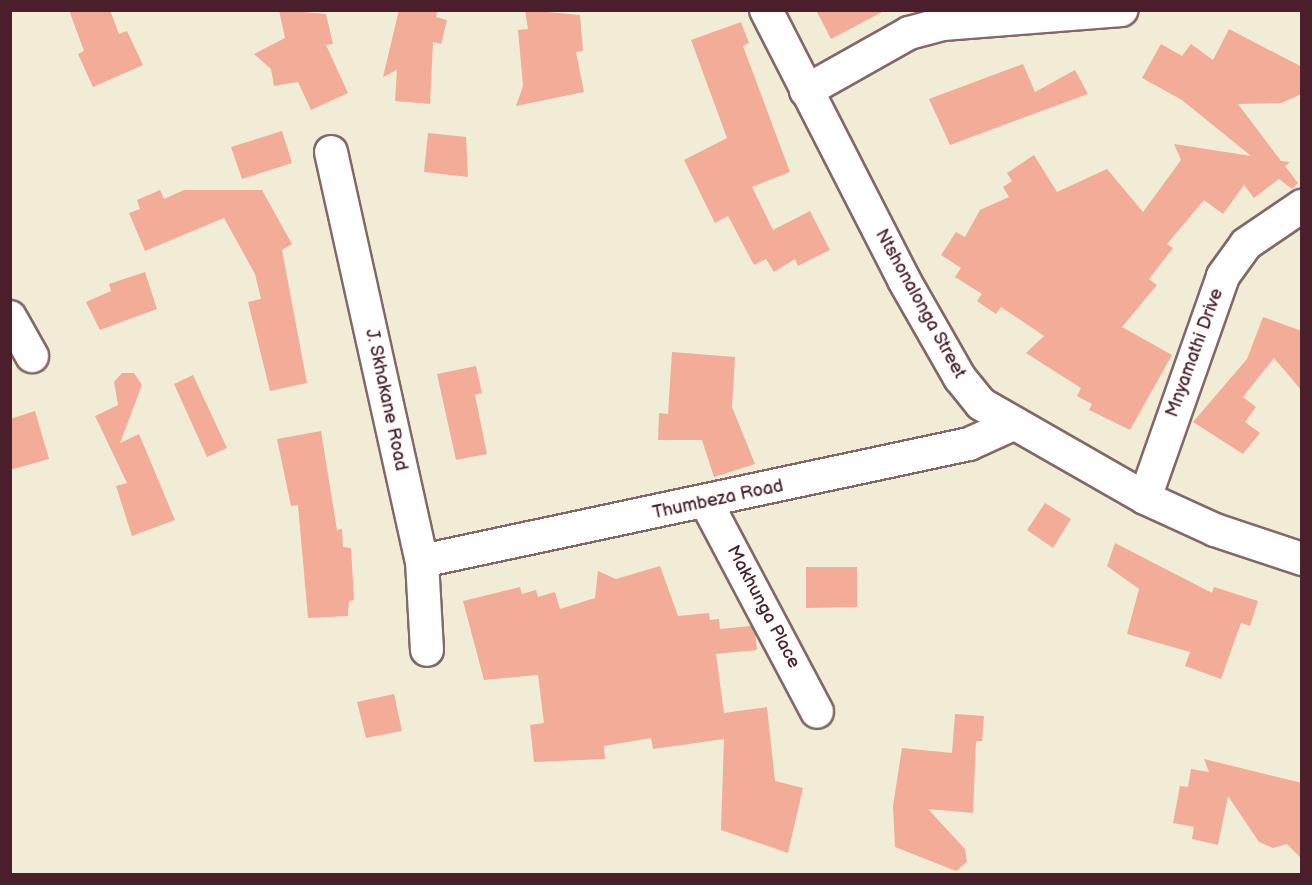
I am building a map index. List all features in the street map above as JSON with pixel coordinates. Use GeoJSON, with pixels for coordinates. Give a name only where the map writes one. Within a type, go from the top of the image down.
{"type":"FeatureCollection","features":[{"type":"Feature","properties":{"kind":"street","name":"Ntshonalonga Street"},"geometry":{"type":"LineString","coordinates":[[766,10],[806,91],[960,378],[981,404],[1011,425],[1144,498],[1215,530],[1302,559]]}},
{"type":"Feature","properties":{"kind":"street"},"geometry":{"type":"LineString","coordinates":[[806,91],[909,33],[935,26],[1121,10]]}},
{"type":"Feature","properties":{"kind":"street","name":"J. Skhakane Road"},"geometry":{"type":"LineString","coordinates":[[332,152],[422,561],[427,650]]}},
{"type":"Feature","properties":{"kind":"street","name":"Mnyamathi Drive"},"geometry":{"type":"LineString","coordinates":[[1144,498],[1223,276],[1246,244],[1302,206]]}},
{"type":"Feature","properties":{"kind":"street"},"geometry":{"type":"LineString","coordinates":[[10,317],[32,356]]}},
{"type":"Feature","properties":{"kind":"street","name":"Thumbeza Road"},"geometry":{"type":"LineString","coordinates":[[422,561],[707,504],[969,444],[1011,425]]}},
{"type":"Feature","properties":{"kind":"street","name":"Makhunga Place"},"geometry":{"type":"LineString","coordinates":[[707,504],[817,712]]}},
{"type":"Feature","properties":{"kind":"building"},"geometry":{"type":"Polygon","coordinates":[[[69,10],[110,10],[119,34],[127,31],[143,65],[93,87],[78,54],[84,51],[69,10]]]}},
{"type":"Feature","properties":{"kind":"building"},"geometry":{"type":"Polygon","coordinates":[[[279,10],[326,14],[333,44],[326,45],[348,93],[311,110],[298,82],[274,86],[271,69],[254,54],[285,38],[279,10]]]}},
{"type":"Feature","properties":{"kind":"building"},"geometry":{"type":"Polygon","coordinates":[[[399,10],[438,10],[436,17],[447,20],[441,44],[433,42],[430,104],[395,101],[397,70],[383,77],[399,10]]]}},
{"type":"Feature","properties":{"kind":"building"},"geometry":{"type":"Polygon","coordinates":[[[525,10],[580,15],[583,51],[576,52],[584,92],[516,106],[523,86],[518,30],[528,29],[525,10]]]}},
{"type":"Feature","properties":{"kind":"building"},"geometry":{"type":"Polygon","coordinates":[[[816,10],[886,10],[831,39],[816,10]]]}},
{"type":"Feature","properties":{"kind":"building"},"geometry":{"type":"Polygon","coordinates":[[[741,22],[749,43],[743,46],[790,172],[752,187],[773,230],[810,211],[830,250],[798,266],[795,259],[774,272],[766,259],[754,265],[728,216],[715,223],[684,160],[727,138],[691,40],[741,22]]]}},
{"type":"Feature","properties":{"kind":"building"},"geometry":{"type":"Polygon","coordinates":[[[1229,29],[1302,67],[1302,94],[1281,103],[1238,104],[1281,161],[1290,162],[1285,166],[1298,183],[1292,189],[1279,179],[1254,198],[1244,185],[1223,214],[1204,200],[1167,244],[1173,248],[1149,279],[1157,285],[1122,327],[1172,355],[1130,430],[1089,410],[1092,404],[1077,396],[1081,388],[1026,353],[1044,336],[1001,307],[996,314],[977,301],[982,294],[955,277],[961,268],[941,255],[956,232],[965,237],[980,210],[1009,197],[1003,187],[1012,181],[1007,173],[1034,155],[1057,192],[1107,169],[1143,212],[1181,160],[1174,144],[1251,156],[1182,100],[1142,78],[1161,44],[1182,56],[1191,44],[1213,60],[1229,29]]]}},
{"type":"Feature","properties":{"kind":"building"},"geometry":{"type":"Polygon","coordinates":[[[1023,64],[1035,92],[1075,70],[1088,94],[950,145],[929,99],[1023,64]]]}},
{"type":"Feature","properties":{"kind":"building"},"geometry":{"type":"Polygon","coordinates":[[[282,131],[292,163],[242,179],[231,147],[282,131]]]}},
{"type":"Feature","properties":{"kind":"building"},"geometry":{"type":"Polygon","coordinates":[[[428,133],[466,137],[468,177],[424,172],[428,133]]]}},
{"type":"Feature","properties":{"kind":"building"},"geometry":{"type":"Polygon","coordinates":[[[160,190],[164,199],[184,190],[262,190],[292,244],[282,250],[307,383],[270,391],[248,302],[261,299],[255,274],[224,218],[145,251],[129,213],[140,209],[137,200],[160,190]]]}},
{"type":"Feature","properties":{"kind":"building"},"geometry":{"type":"Polygon","coordinates":[[[145,272],[157,309],[100,330],[86,302],[111,291],[109,284],[145,272]]]}},
{"type":"Feature","properties":{"kind":"building"},"geometry":{"type":"Polygon","coordinates":[[[1263,317],[1302,331],[1302,391],[1274,358],[1243,397],[1256,407],[1245,422],[1260,433],[1243,454],[1193,422],[1247,359],[1263,317]]]}},
{"type":"Feature","properties":{"kind":"building"},"geometry":{"type":"Polygon","coordinates":[[[672,352],[735,357],[732,407],[755,464],[714,477],[702,440],[658,440],[659,413],[668,414],[672,352]]]}},
{"type":"Feature","properties":{"kind":"building"},"geometry":{"type":"Polygon","coordinates":[[[476,366],[482,393],[475,395],[487,454],[456,460],[437,374],[476,366]]]}},
{"type":"Feature","properties":{"kind":"building"},"geometry":{"type":"Polygon","coordinates":[[[122,373],[134,373],[142,385],[120,443],[139,434],[175,520],[132,536],[116,486],[127,483],[95,416],[118,405],[114,382],[122,373]]]}},
{"type":"Feature","properties":{"kind":"building"},"geometry":{"type":"Polygon","coordinates":[[[193,375],[227,448],[207,457],[174,384],[193,375]]]}},
{"type":"Feature","properties":{"kind":"building"},"geometry":{"type":"Polygon","coordinates":[[[35,411],[49,459],[10,470],[10,419],[35,411]]]}},
{"type":"Feature","properties":{"kind":"building"},"geometry":{"type":"Polygon","coordinates":[[[321,431],[337,530],[342,529],[343,547],[351,548],[354,600],[349,601],[348,616],[308,618],[298,505],[291,506],[277,439],[321,431]]]}},
{"type":"Feature","properties":{"kind":"building"},"geometry":{"type":"Polygon","coordinates":[[[1045,503],[1071,519],[1053,548],[1027,530],[1045,503]]]}},
{"type":"Feature","properties":{"kind":"building"},"geometry":{"type":"Polygon","coordinates":[[[1115,543],[1212,593],[1214,587],[1258,601],[1250,626],[1241,623],[1221,679],[1185,666],[1190,652],[1127,634],[1139,589],[1107,566],[1115,543]]]}},
{"type":"Feature","properties":{"kind":"building"},"geometry":{"type":"Polygon","coordinates":[[[660,566],[678,616],[709,613],[710,620],[719,619],[720,629],[751,626],[755,632],[757,650],[716,654],[724,713],[767,707],[775,781],[803,788],[788,853],[721,830],[724,739],[653,749],[651,738],[604,746],[605,759],[534,762],[530,725],[544,723],[538,675],[484,680],[463,601],[520,587],[522,594],[536,590],[538,597],[555,592],[560,609],[595,598],[598,571],[616,579],[660,566]]]}},
{"type":"Feature","properties":{"kind":"building"},"geometry":{"type":"Polygon","coordinates":[[[806,567],[857,567],[857,607],[806,608],[806,567]]]}},
{"type":"Feature","properties":{"kind":"building"},"geometry":{"type":"Polygon","coordinates":[[[394,694],[402,731],[366,738],[357,702],[394,694]]]}},
{"type":"Feature","properties":{"kind":"building"},"geometry":{"type":"Polygon","coordinates":[[[955,714],[984,716],[982,741],[976,741],[973,813],[928,809],[965,849],[967,862],[956,871],[895,847],[893,806],[902,748],[952,753],[955,714]]]}},
{"type":"Feature","properties":{"kind":"building"},"geometry":{"type":"Polygon","coordinates":[[[1204,759],[1302,783],[1302,859],[1287,844],[1273,848],[1259,842],[1228,796],[1218,845],[1192,839],[1194,827],[1173,823],[1180,786],[1188,787],[1191,769],[1209,772],[1204,759]]]}}]}
